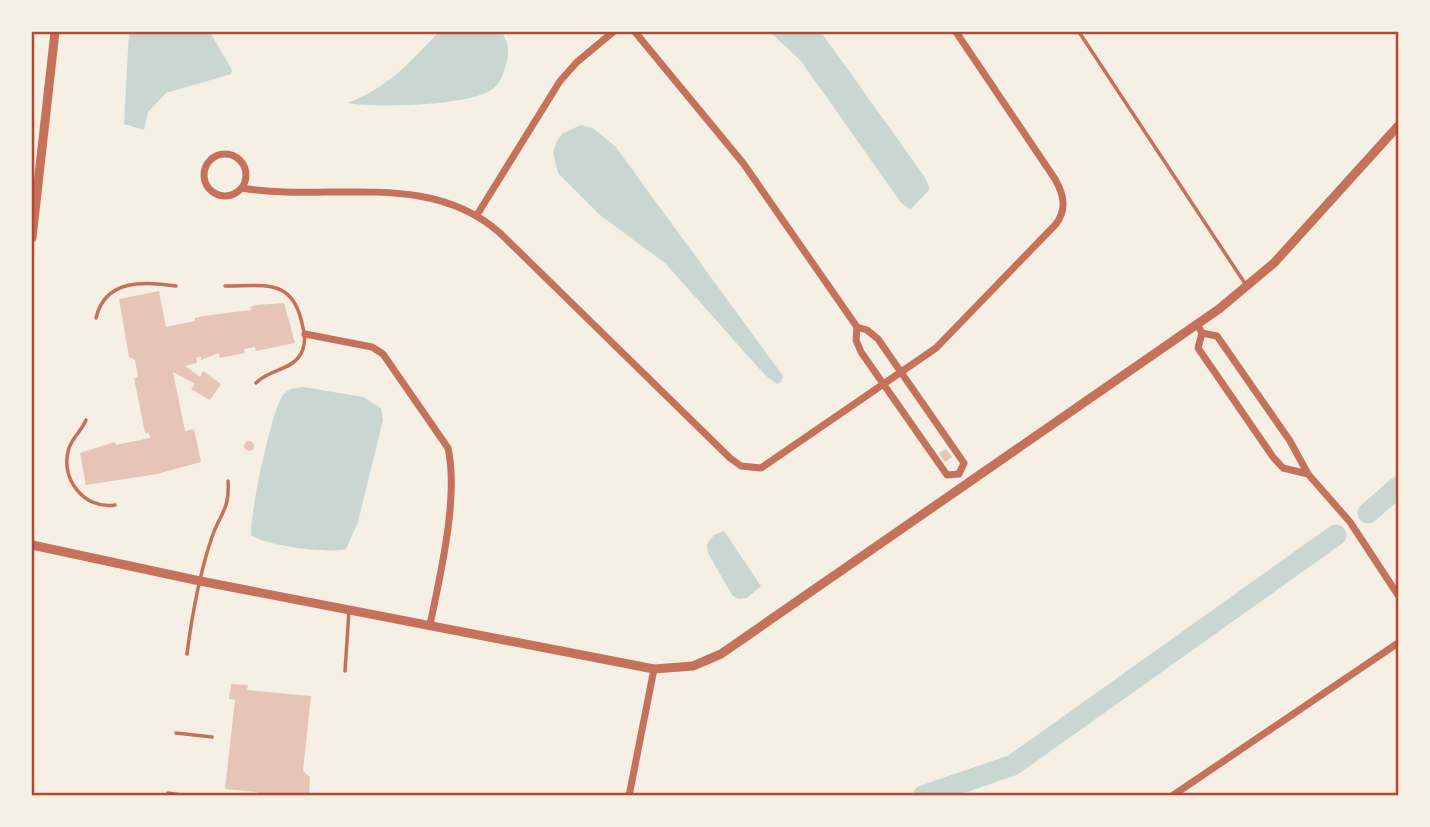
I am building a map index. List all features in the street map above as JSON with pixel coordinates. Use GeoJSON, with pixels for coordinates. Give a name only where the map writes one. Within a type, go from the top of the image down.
{"type":"FeatureCollection","features":[{"type":"Feature","properties":{"kind":"street"},"geometry":{"type":"LineString","coordinates":[[477,215],[560,81],[577,62],[613,32]]}},
{"type":"Feature","properties":{"kind":"street"},"geometry":{"type":"LineString","coordinates":[[635,32],[743,163],[857,327],[858,347],[947,475],[959,474]]}},
{"type":"Feature","properties":{"kind":"street"},"geometry":{"type":"LineString","coordinates":[[242,188],[246,169],[238,158],[225,154],[208,163],[204,177],[210,190],[223,196],[242,188],[418,195],[449,202],[477,215],[500,233],[741,466],[756,468],[770,464],[945,341],[1056,224],[1064,205],[1055,179],[956,32]]}},
{"type":"Feature","properties":{"kind":"street"},"geometry":{"type":"LineString","coordinates":[[32,238],[54,34]]}},
{"type":"Feature","properties":{"kind":"street"},"geometry":{"type":"LineString","coordinates":[[32,545],[200,581],[654,669],[694,666],[721,654],[965,484],[1200,329],[1291,245],[1398,126]]}},
{"type":"Feature","properties":{"kind":"street"},"geometry":{"type":"LineString","coordinates":[[857,327],[867,330],[878,339],[902,373],[964,463],[959,474]]}},
{"type":"Feature","properties":{"kind":"street"},"geometry":{"type":"LineString","coordinates":[[1200,329],[1217,336],[1290,441],[1308,474],[1338,506],[1398,595]]}},
{"type":"Feature","properties":{"kind":"street"},"geometry":{"type":"LineString","coordinates":[[1200,329],[1198,348],[1265,447],[1283,468],[1308,474]]}},
{"type":"Feature","properties":{"kind":"street"},"geometry":{"type":"LineString","coordinates":[[305,334],[372,347],[383,354],[448,448],[450,467],[446,543],[430,625]]}},
{"type":"Feature","properties":{"kind":"street"},"geometry":{"type":"LineString","coordinates":[[959,474],[965,484]]}},
{"type":"Feature","properties":{"kind":"street"},"geometry":{"type":"LineString","coordinates":[[1172,796],[1398,643]]}},
{"type":"Feature","properties":{"kind":"street"},"geometry":{"type":"LineString","coordinates":[[629,796],[654,669]]}},
{"type":"Feature","properties":{"kind":"lane"},"geometry":{"type":"LineString","coordinates":[[1079,32],[1247,287]]}},
{"type":"Feature","properties":{"kind":"lane"},"geometry":{"type":"LineString","coordinates":[[96,318],[107,296],[123,286],[148,283],[176,286]]}},
{"type":"Feature","properties":{"kind":"lane"},"geometry":{"type":"LineString","coordinates":[[225,286],[267,286],[287,291],[299,307],[305,334],[304,347],[294,362],[266,374],[256,383]]}},
{"type":"Feature","properties":{"kind":"lane"},"geometry":{"type":"LineString","coordinates":[[86,420],[68,450],[71,479],[86,500],[99,506],[115,505]]}},
{"type":"Feature","properties":{"kind":"lane"},"geometry":{"type":"LineString","coordinates":[[187,654],[200,581],[212,537],[228,505],[228,481]]}},
{"type":"Feature","properties":{"kind":"lane"},"geometry":{"type":"LineString","coordinates":[[345,671],[349,609]]}},
{"type":"Feature","properties":{"kind":"lane"},"geometry":{"type":"LineString","coordinates":[[176,733],[212,737]]}},
{"type":"Feature","properties":{"kind":"lane"},"geometry":{"type":"LineString","coordinates":[[168,793],[188,796]]}},
{"type":"Feature","properties":{"kind":"shaded area"},"geometry":{"type":"Polygon","coordinates":[[[129,32],[210,32],[232,70],[231,74],[166,93],[148,112],[144,130],[124,124],[129,32]]]}},
{"type":"Feature","properties":{"kind":"shaded area"},"geometry":{"type":"Polygon","coordinates":[[[439,32],[502,32],[508,58],[496,86],[479,95],[443,102],[399,105],[347,103],[386,82],[439,32]]]}},
{"type":"Feature","properties":{"kind":"shaded area"},"geometry":{"type":"Polygon","coordinates":[[[770,32],[821,32],[924,176],[930,189],[911,209],[902,204],[801,61],[770,32]]]}},
{"type":"Feature","properties":{"kind":"shaded area"},"geometry":{"type":"Polygon","coordinates":[[[581,125],[593,128],[615,146],[783,376],[781,382],[777,384],[765,375],[666,264],[600,215],[558,173],[553,152],[557,141],[563,133],[581,125]]]}},
{"type":"Feature","properties":{"kind":"shaded area"},"geometry":{"type":"Polygon","coordinates":[[[303,387],[363,397],[381,408],[383,420],[358,522],[346,549],[297,548],[270,543],[251,535],[262,463],[278,405],[288,391],[303,387]]]}},
{"type":"Feature","properties":{"kind":"shaded area"},"geometry":{"type":"Polygon","coordinates":[[[724,531],[761,586],[747,598],[738,599],[732,595],[708,553],[707,544],[714,535],[724,531]]]}},
{"type":"Feature","properties":{"kind":"building"},"geometry":{"type":"Polygon","coordinates":[[[159,291],[166,327],[195,321],[195,318],[203,316],[251,310],[250,307],[257,305],[284,303],[295,343],[256,351],[255,347],[244,349],[245,353],[220,358],[219,353],[201,360],[201,357],[196,358],[197,363],[185,366],[200,377],[203,371],[221,384],[210,400],[191,389],[195,384],[173,372],[185,431],[194,429],[201,462],[157,474],[86,485],[80,453],[115,442],[116,445],[150,438],[149,433],[145,433],[134,378],[138,377],[135,360],[129,357],[119,299],[159,291]]]}},
{"type":"Feature","properties":{"kind":"building"},"geometry":{"type":"Polygon","coordinates":[[[249,441],[253,442],[253,450],[249,451],[245,450],[244,446],[245,442],[249,441]]]}},
{"type":"Feature","properties":{"kind":"building"},"geometry":{"type":"Polygon","coordinates":[[[946,449],[952,457],[945,462],[939,453],[946,449]]]}},
{"type":"Feature","properties":{"kind":"building"},"geometry":{"type":"Polygon","coordinates":[[[231,684],[248,685],[247,690],[311,696],[303,771],[310,777],[309,796],[257,796],[257,792],[225,789],[235,700],[229,699],[231,684]]]}},
{"type":"Feature","properties":{"kind":"waterway"},"geometry":{"type":"LineString","coordinates":[[1368,513],[1398,487]]}},
{"type":"Feature","properties":{"kind":"waterway"},"geometry":{"type":"LineString","coordinates":[[923,796],[1013,765],[1336,535]]}}]}
